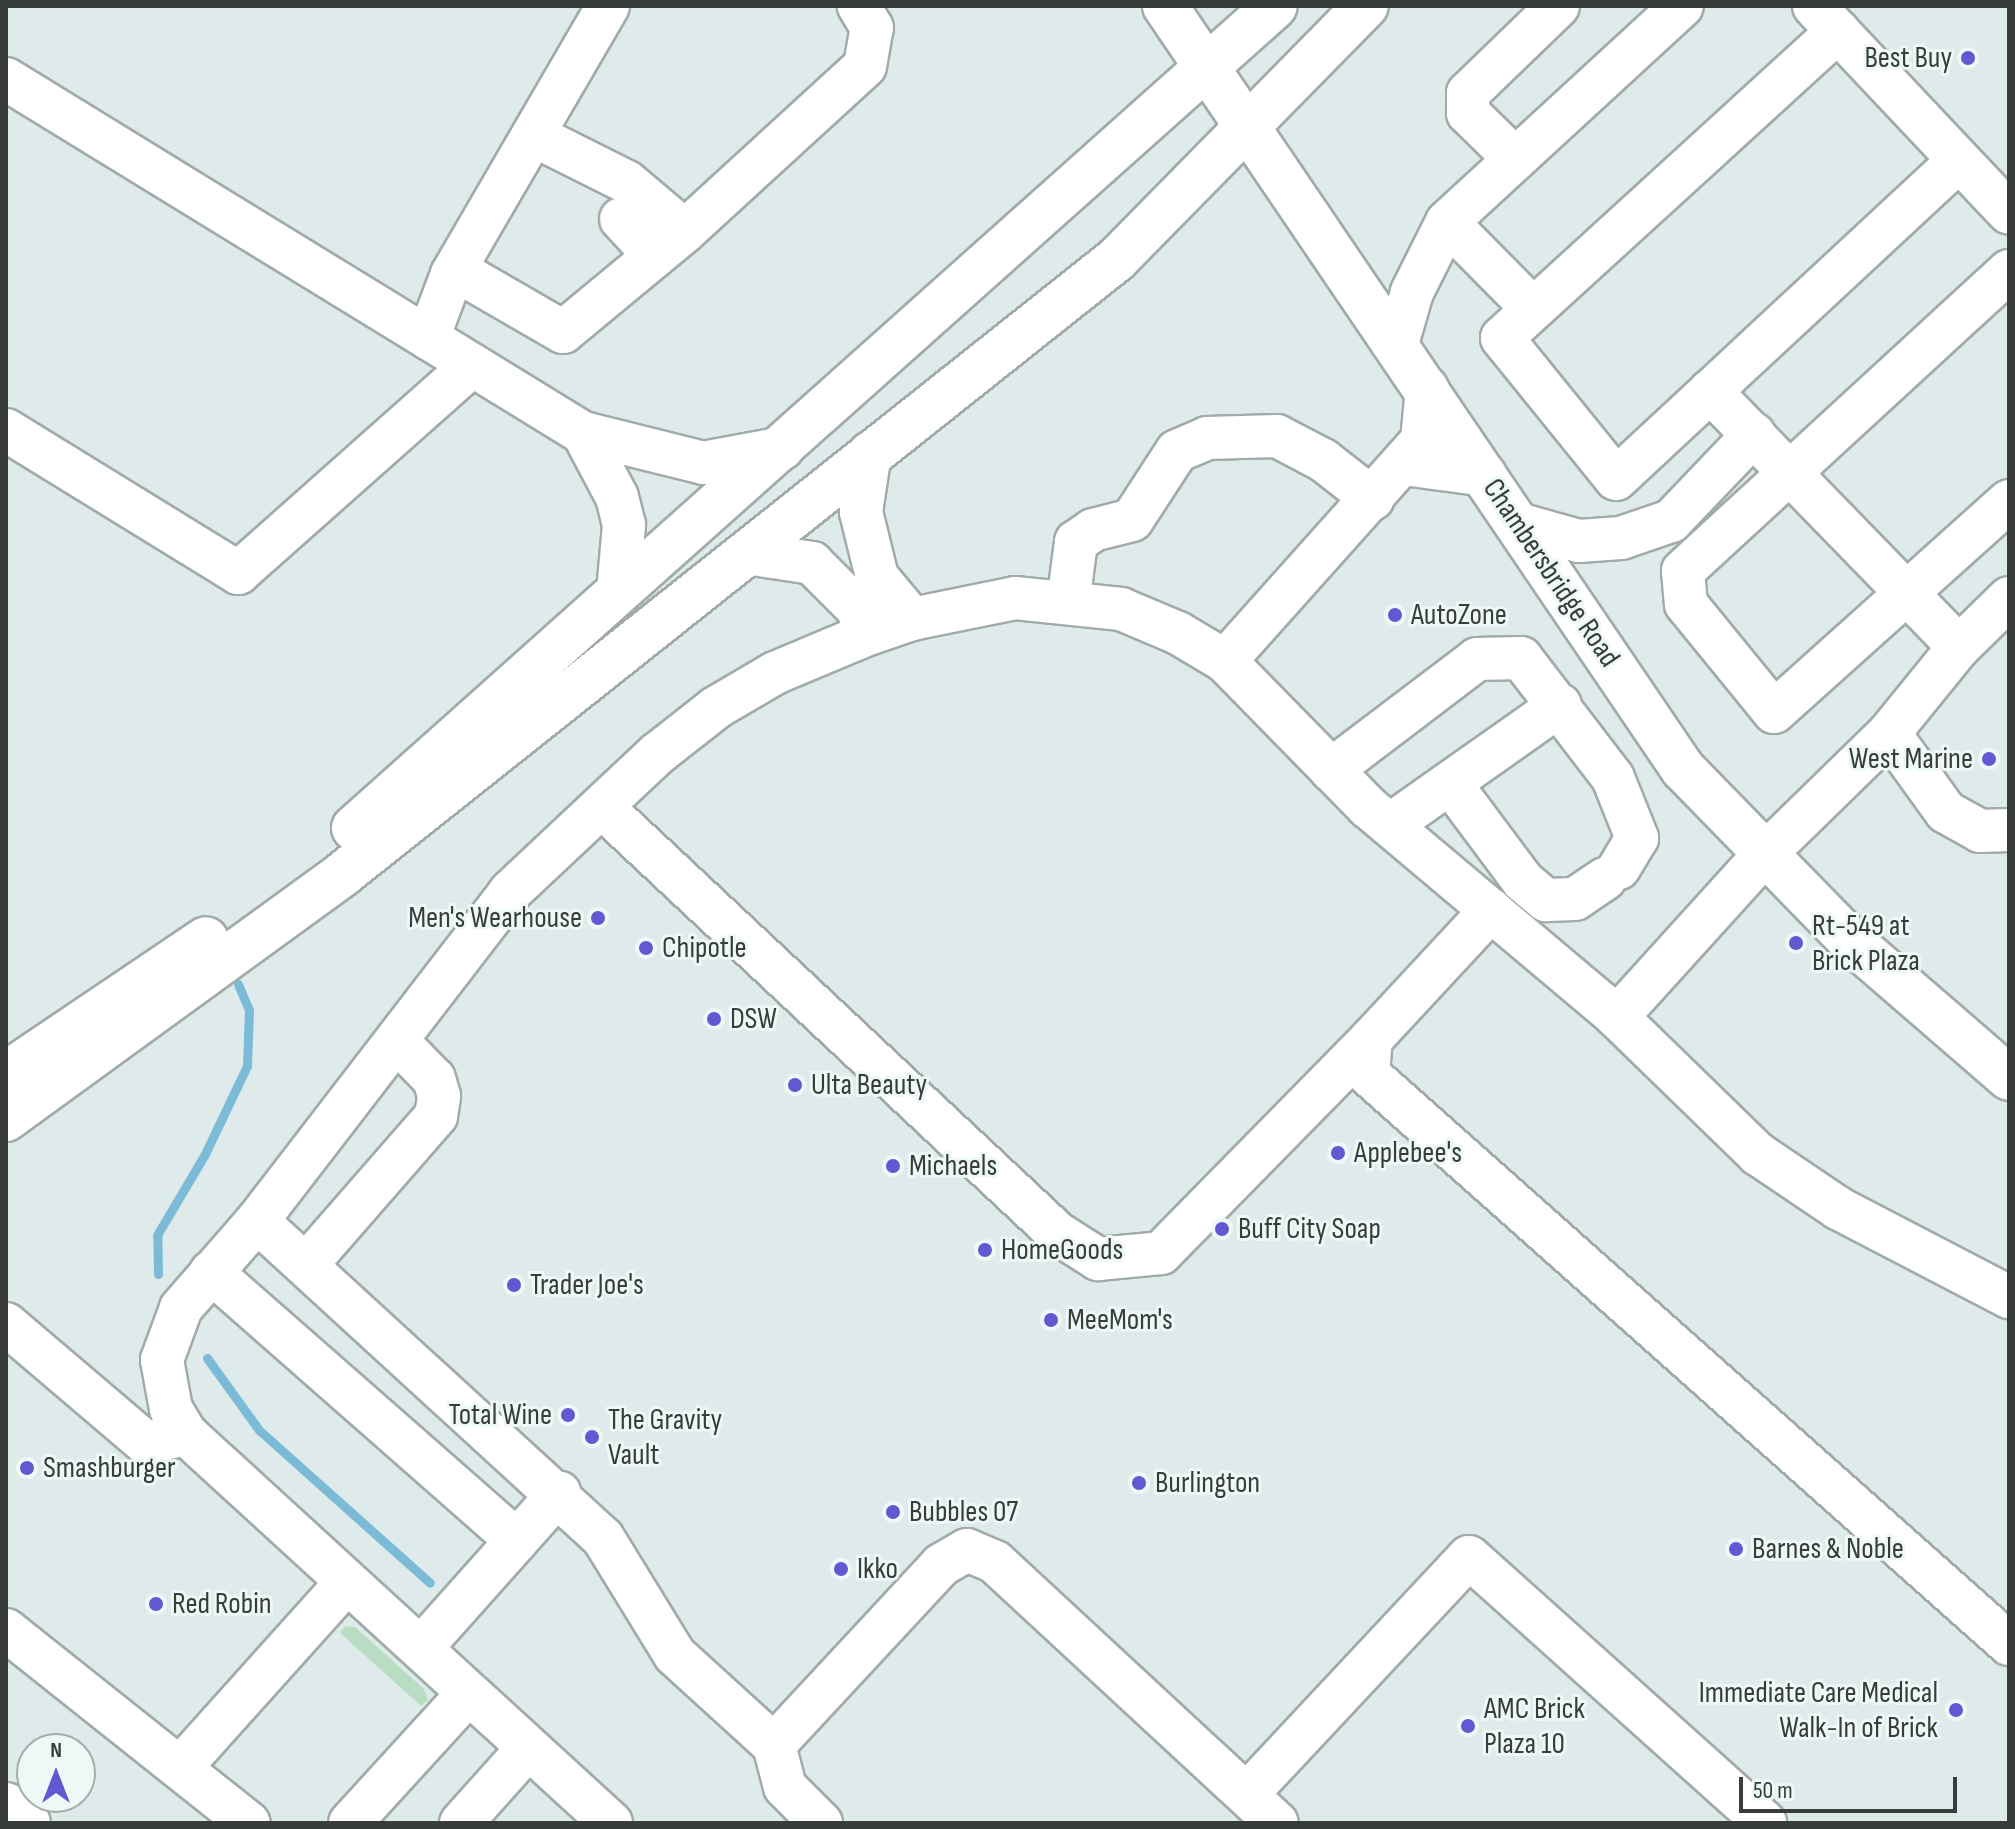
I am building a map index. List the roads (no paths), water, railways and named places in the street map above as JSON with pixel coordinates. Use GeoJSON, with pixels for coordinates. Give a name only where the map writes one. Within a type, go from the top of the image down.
{"type":"FeatureCollection","features":[{"type":"Feature","properties":{"kind":"main road","name":"Chambersbridge Road"},"geometry":{"type":"LineString","coordinates":[[1165,6],[1248,122],[1683,769],[1851,941],[2001,1066]]}},
{"type":"Feature","properties":{"kind":"main road"},"geometry":{"type":"LineString","coordinates":[[6,1074],[51,1046],[328,849],[783,448],[1275,6]]}},
{"type":"Feature","properties":{"kind":"main road"},"geometry":{"type":"LineString","coordinates":[[6,1119],[344,873],[1117,259],[1248,122],[1366,6]]}},
{"type":"Feature","properties":{"kind":"main road"},"geometry":{"type":"LineString","coordinates":[[6,1050],[51,1046]]}},
{"type":"Feature","properties":{"kind":"main road"},"geometry":{"type":"LineString","coordinates":[[6,1805],[28,1823]]}},
{"type":"Feature","properties":{"kind":"lane"},"geometry":{"type":"LineString","coordinates":[[428,338],[452,274],[608,6]]}},
{"type":"Feature","properties":{"kind":"lane"},"geometry":{"type":"LineString","coordinates":[[452,274],[473,280],[563,332],[759,169],[865,66],[872,28],[859,6]]}},
{"type":"Feature","properties":{"kind":"lane"},"geometry":{"type":"LineString","coordinates":[[1515,159],[1468,113],[1468,93],[1558,6]]}},
{"type":"Feature","properties":{"kind":"lane"},"geometry":{"type":"LineString","coordinates":[[1397,344],[1412,292],[1447,222],[1682,6]]}},
{"type":"Feature","properties":{"kind":"lane"},"geometry":{"type":"LineString","coordinates":[[1959,160],[1616,479],[1502,338],[1826,19],[2009,213]]}},
{"type":"Feature","properties":{"kind":"lane"},"geometry":{"type":"LineString","coordinates":[[6,79],[583,433],[703,463],[783,448]]}},
{"type":"Feature","properties":{"kind":"lane"},"geometry":{"type":"LineString","coordinates":[[533,135],[627,182],[670,243]]}},
{"type":"Feature","properties":{"kind":"lane"},"geometry":{"type":"LineString","coordinates":[[587,162],[594,188],[615,212],[670,243]]}},
{"type":"Feature","properties":{"kind":"lane"},"geometry":{"type":"LineString","coordinates":[[1447,222],[1533,309]]}},
{"type":"Feature","properties":{"kind":"lane"},"geometry":{"type":"LineString","coordinates":[[2009,271],[1683,571],[1686,604],[1774,712],[2009,501]]}},
{"type":"Feature","properties":{"kind":"lane"},"geometry":{"type":"LineString","coordinates":[[6,430],[238,573],[472,365]]}},
{"type":"Feature","properties":{"kind":"lane"},"geometry":{"type":"LineString","coordinates":[[1225,661],[1422,441],[1427,388]]}},
{"type":"Feature","properties":{"kind":"lane"},"geometry":{"type":"LineString","coordinates":[[1710,391],[1909,591],[1959,647]]}},
{"type":"Feature","properties":{"kind":"lane"},"geometry":{"type":"LineString","coordinates":[[583,433],[617,497],[624,525],[618,592]]}},
{"type":"Feature","properties":{"kind":"lane"},"geometry":{"type":"LineString","coordinates":[[1518,524],[1579,541],[1621,538],[1671,521],[1754,434]]}},
{"type":"Feature","properties":{"kind":"lane"},"geometry":{"type":"LineString","coordinates":[[1068,603],[1076,542],[1093,530],[1132,520],[1177,451],[1207,438],[1277,436],[1323,460],[1373,499]]}},
{"type":"Feature","properties":{"kind":"lane"},"geometry":{"type":"LineString","coordinates":[[870,453],[861,512],[877,577],[912,619]]}},
{"type":"Feature","properties":{"kind":"lane"},"geometry":{"type":"LineString","coordinates":[[1404,464],[1485,475]]}},
{"type":"Feature","properties":{"kind":"lane"},"geometry":{"type":"LineString","coordinates":[[746,553],[812,563],[857,608],[868,634]]}},
{"type":"Feature","properties":{"kind":"lane"},"geometry":{"type":"LineString","coordinates":[[611,1823],[466,1696],[421,1648],[346,1583],[186,1434],[171,1409],[162,1360],[181,1308],[257,1221],[397,1041],[487,917],[602,807],[717,707],[775,673],[868,634],[912,619],[1015,598],[1121,609],[1225,661],[1331,770],[1390,825],[1617,1017],[1758,1154],[1838,1208],[2009,1297]]}},
{"type":"Feature","properties":{"kind":"lane"},"geometry":{"type":"LineString","coordinates":[[1617,1017],[1765,854],[1889,733],[1959,647],[2009,598]]}},
{"type":"Feature","properties":{"kind":"lane"},"geometry":{"type":"LineString","coordinates":[[1331,770],[1477,659],[1521,658],[1613,778],[1637,838],[1612,874],[1575,899],[1546,900],[1523,881],[1450,783]]}},
{"type":"Feature","properties":{"kind":"lane"},"geometry":{"type":"LineString","coordinates":[[1390,825],[1560,705]]}},
{"type":"Feature","properties":{"kind":"lane"},"geometry":{"type":"LineString","coordinates":[[1889,733],[1946,812],[1980,831],[2009,830]]}},
{"type":"Feature","properties":{"kind":"lane"},"geometry":{"type":"LineString","coordinates":[[602,807],[1057,1233],[1098,1259],[1161,1253],[1371,1039],[1491,910]]}},
{"type":"Feature","properties":{"kind":"lane"},"geometry":{"type":"LineString","coordinates":[[1371,1039],[1368,1074],[1387,1096],[2009,1644]]}},
{"type":"Feature","properties":{"kind":"lane"},"geometry":{"type":"LineString","coordinates":[[306,1265],[436,1116],[439,1096],[434,1079],[397,1041]]}},
{"type":"Feature","properties":{"kind":"lane"},"geometry":{"type":"LineString","coordinates":[[257,1221],[559,1493],[617,1554],[675,1655],[774,1745],[785,1787],[821,1823]]}},
{"type":"Feature","properties":{"kind":"lane"},"geometry":{"type":"LineString","coordinates":[[211,1272],[517,1541]]}},
{"type":"Feature","properties":{"kind":"lane"},"geometry":{"type":"LineString","coordinates":[[13,1342],[146,1443],[186,1434]]}},
{"type":"Feature","properties":{"kind":"lane"},"geometry":{"type":"LineString","coordinates":[[421,1648],[559,1493]]}},
{"type":"Feature","properties":{"kind":"lane"},"geometry":{"type":"LineString","coordinates":[[774,1745],[941,1565],[967,1550],[995,1562],[1265,1814],[1469,1557],[1765,1823]]}},
{"type":"Feature","properties":{"kind":"lane"},"geometry":{"type":"LineString","coordinates":[[180,1768],[346,1583]]}},
{"type":"Feature","properties":{"kind":"lane"},"geometry":{"type":"LineString","coordinates":[[6,1630],[249,1823]]}},
{"type":"Feature","properties":{"kind":"lane"},"geometry":{"type":"LineString","coordinates":[[350,1823],[466,1696]]}},
{"type":"Feature","properties":{"kind":"lane"},"geometry":{"type":"LineString","coordinates":[[461,1823],[528,1748]]}},
{"type":"Feature","properties":{"kind":"waterway"},"geometry":{"type":"LineString","coordinates":[[158,1274],[157,1235],[204,1156],[247,1066],[249,1010],[238,984]]}},
{"type":"Feature","properties":{"kind":"waterway"},"geometry":{"type":"LineString","coordinates":[[207,1358],[259,1430],[430,1583]]}},
{"type":"Feature","properties":{"kind":"place","name":"Best Buy"},"geometry":{"type":"Point","coordinates":[1968,58]}},
{"type":"Feature","properties":{"kind":"place","name":"AutoZone"},"geometry":{"type":"Point","coordinates":[1395,615]}},
{"type":"Feature","properties":{"kind":"place","name":"West Marine"},"geometry":{"type":"Point","coordinates":[1989,759]}},
{"type":"Feature","properties":{"kind":"place","name":"Men's Wearhouse"},"geometry":{"type":"Point","coordinates":[598,918]}},
{"type":"Feature","properties":{"kind":"place","name":"Rt-549 at Brick Plaza"},"geometry":{"type":"Point","coordinates":[1796,943]}},
{"type":"Feature","properties":{"kind":"place","name":"Chipotle"},"geometry":{"type":"Point","coordinates":[646,948]}},
{"type":"Feature","properties":{"kind":"place","name":"DSW"},"geometry":{"type":"Point","coordinates":[714,1019]}},
{"type":"Feature","properties":{"kind":"place","name":"Ulta Beauty"},"geometry":{"type":"Point","coordinates":[795,1085]}},
{"type":"Feature","properties":{"kind":"place","name":"Applebee's"},"geometry":{"type":"Point","coordinates":[1338,1153]}},
{"type":"Feature","properties":{"kind":"place","name":"Michaels"},"geometry":{"type":"Point","coordinates":[893,1166]}},
{"type":"Feature","properties":{"kind":"place","name":"Buff City Soap"},"geometry":{"type":"Point","coordinates":[1222,1229]}},
{"type":"Feature","properties":{"kind":"place","name":"HomeGoods"},"geometry":{"type":"Point","coordinates":[985,1250]}},
{"type":"Feature","properties":{"kind":"place","name":"Trader Joe's"},"geometry":{"type":"Point","coordinates":[514,1285]}},
{"type":"Feature","properties":{"kind":"place","name":"MeeMom's"},"geometry":{"type":"Point","coordinates":[1051,1320]}},
{"type":"Feature","properties":{"kind":"place","name":"Total Wine"},"geometry":{"type":"Point","coordinates":[568,1415]}},
{"type":"Feature","properties":{"kind":"place","name":"The Gravity Vault"},"geometry":{"type":"Point","coordinates":[592,1437]}},
{"type":"Feature","properties":{"kind":"place","name":"Smashburger"},"geometry":{"type":"Point","coordinates":[27,1468]}},
{"type":"Feature","properties":{"kind":"place","name":"Burlington"},"geometry":{"type":"Point","coordinates":[1139,1483]}},
{"type":"Feature","properties":{"kind":"place","name":"Bubbles 07"},"geometry":{"type":"Point","coordinates":[893,1512]}},
{"type":"Feature","properties":{"kind":"place","name":"Barnes & Noble"},"geometry":{"type":"Point","coordinates":[1736,1549]}},
{"type":"Feature","properties":{"kind":"place","name":"Ikko"},"geometry":{"type":"Point","coordinates":[841,1569]}},
{"type":"Feature","properties":{"kind":"place","name":"Red Robin"},"geometry":{"type":"Point","coordinates":[156,1604]}},
{"type":"Feature","properties":{"kind":"place","name":"Immediate Care Medical Walk-In of Brick"},"geometry":{"type":"Point","coordinates":[1956,1710]}},
{"type":"Feature","properties":{"kind":"place","name":"AMC Brick Plaza 10"},"geometry":{"type":"Point","coordinates":[1468,1726]}}]}
